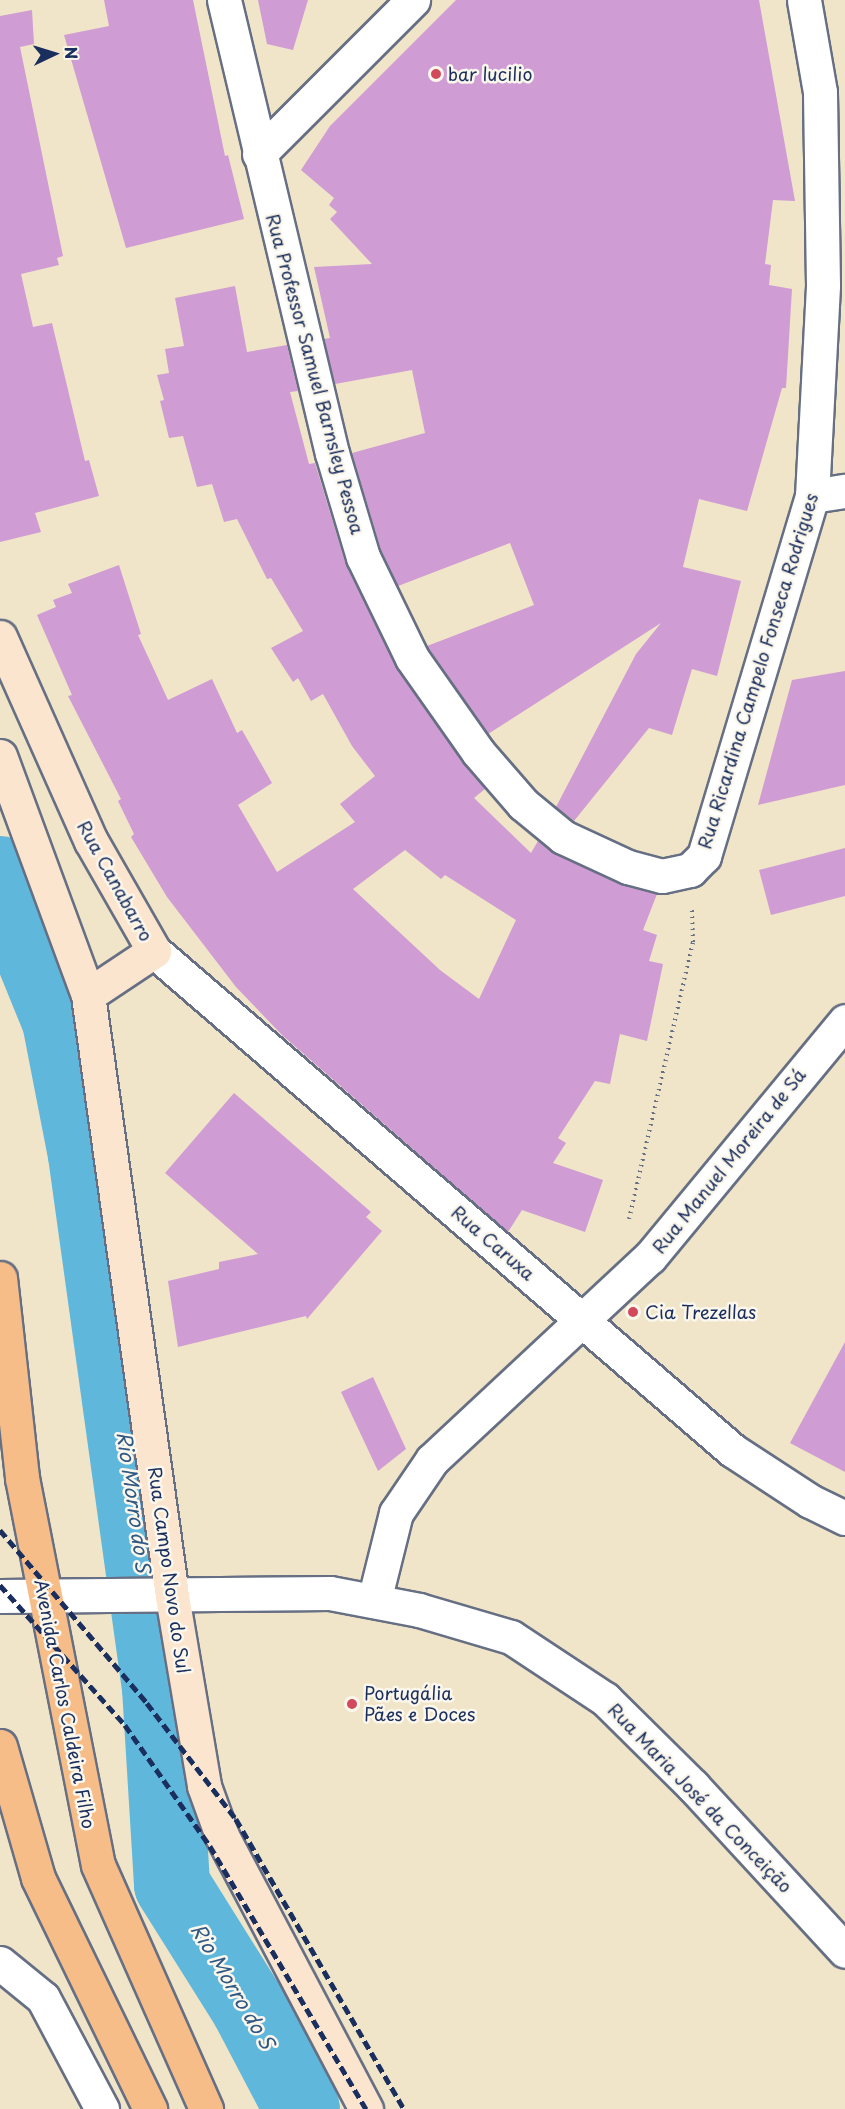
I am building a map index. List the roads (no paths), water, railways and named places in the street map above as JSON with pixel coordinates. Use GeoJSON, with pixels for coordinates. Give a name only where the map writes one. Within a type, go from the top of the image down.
{"type":"FeatureCollection","features":[{"type":"Feature","properties":{"kind":"main road","name":"Avenida Carlos Caldeira Filho"},"geometry":{"type":"LineString","coordinates":[[0,1278],[22,1478],[43,1595],[98,1865],[206,2109]]}},
{"type":"Feature","properties":{"kind":"main road"},"geometry":{"type":"LineString","coordinates":[[0,1746],[38,1878],[150,2109]]}},
{"type":"Feature","properties":{"kind":"street","name":"Rua Professor Samuel Barnsley Pessoa"},"geometry":{"type":"LineString","coordinates":[[224,0],[332,453],[363,557],[412,658],[478,752],[523,804],[563,837],[647,873],[662,876],[690,870]]}},
{"type":"Feature","properties":{"kind":"street"},"geometry":{"type":"LineString","coordinates":[[259,154],[413,0]]}},
{"type":"Feature","properties":{"kind":"street","name":"Rua Ricardina Campelo Fonseca Rodrigues"},"geometry":{"type":"LineString","coordinates":[[690,870],[704,856],[813,496],[833,92],[804,0]]}},
{"type":"Feature","properties":{"kind":"street"},"geometry":{"type":"LineString","coordinates":[[813,496],[845,491]]}},
{"type":"Feature","properties":{"kind":"street","name":"Rua Canabarro"},"geometry":{"type":"LineString","coordinates":[[0,637],[90,841],[154,951],[88,995]]}},
{"type":"Feature","properties":{"kind":"street"},"geometry":{"type":"LineString","coordinates":[[0,756],[88,995]]}},
{"type":"Feature","properties":{"kind":"street","name":"Rua Caruxa"},"geometry":{"type":"LineString","coordinates":[[154,951],[732,1450],[810,1501],[845,1518]]}},
{"type":"Feature","properties":{"kind":"street","name":"Rua Campo Novo do Sul"},"geometry":{"type":"LineString","coordinates":[[88,995],[172,1596],[204,1786],[222,1836],[366,2109]]}},
{"type":"Feature","properties":{"kind":"street","name":"Rua Manuel Moreira de Sá"},"geometry":{"type":"LineString","coordinates":[[581,1319],[658,1249],[845,1021]]}},
{"type":"Feature","properties":{"kind":"street"},"geometry":{"type":"LineString","coordinates":[[374,1601],[396,1513],[432,1460],[581,1319]]}},
{"type":"Feature","properties":{"kind":"street","name":"Rua Maria José da Conceição"},"geometry":{"type":"LineString","coordinates":[[0,1596],[324,1593],[420,1610],[511,1637],[605,1699],[693,1786],[845,1951]]}},
{"type":"Feature","properties":{"kind":"street"},"geometry":{"type":"LineString","coordinates":[[0,1963],[43,1998],[102,2109]]}},
{"type":"Feature","properties":{"kind":"waterway","name":"Rio Morro do S"},"geometry":{"type":"LineString","coordinates":[[0,874],[60,1021],[86,1155],[160,1688],[172,1885],[248,2006],[302,2109]]}},
{"type":"Feature","properties":{"kind":"railway"},"geometry":{"type":"LineString","coordinates":[[0,1530],[147,1703],[236,1819],[404,2109]]}},
{"type":"Feature","properties":{"kind":"railway"},"geometry":{"type":"LineString","coordinates":[[0,1585],[125,1725],[210,1846],[366,2109]]}},
{"type":"Feature","properties":{"kind":"place","name":"bar lucilio"},"geometry":{"type":"Point","coordinates":[436,74]}},
{"type":"Feature","properties":{"kind":"place","name":"Cia Trezellas"},"geometry":{"type":"Point","coordinates":[633,1312]}},
{"type":"Feature","properties":{"kind":"place","name":"Portugália Pães e Doces"},"geometry":{"type":"Point","coordinates":[352,1704]}}]}
